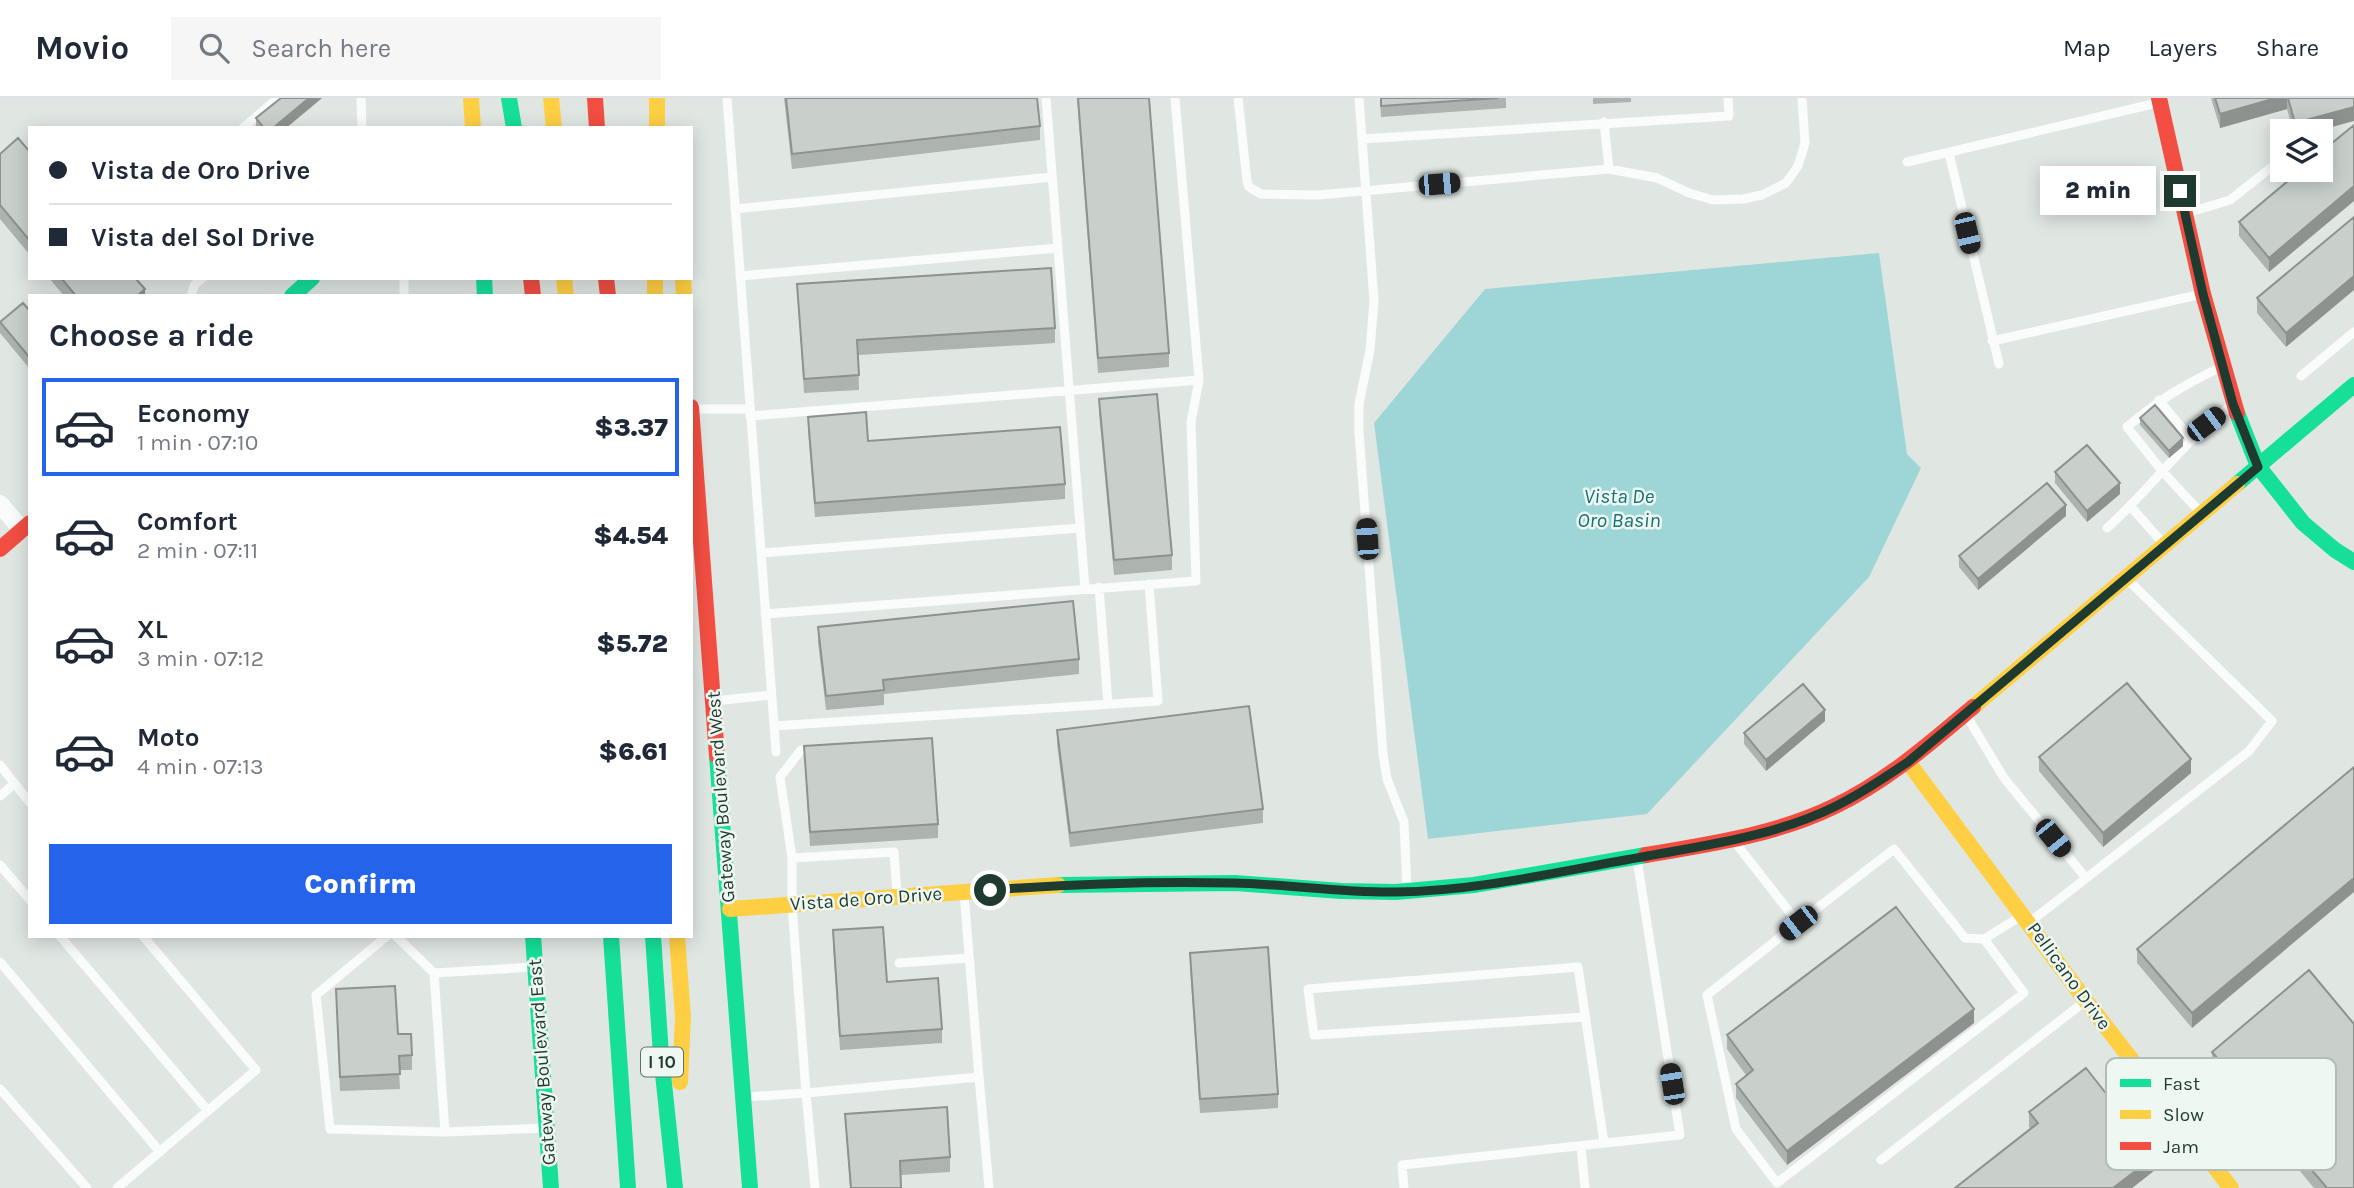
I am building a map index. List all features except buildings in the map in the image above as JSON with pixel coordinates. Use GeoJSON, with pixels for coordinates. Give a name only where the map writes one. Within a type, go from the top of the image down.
{"type":"FeatureCollection","features":[{"type":"Feature","properties":{"kind":"main road"},"geometry":{"type":"LineString","coordinates":[[471,98],[473,126]]}},
{"type":"Feature","properties":{"kind":"main road"},"geometry":{"type":"LineString","coordinates":[[509,98],[514,126]]}},
{"type":"Feature","properties":{"kind":"main road"},"geometry":{"type":"LineString","coordinates":[[551,98],[554,126]]}},
{"type":"Feature","properties":{"kind":"main road"},"geometry":{"type":"LineString","coordinates":[[595,98],[597,126]]}},
{"type":"Feature","properties":{"kind":"main road"},"geometry":{"type":"LineString","coordinates":[[657,98],[657,126]]}},
{"type":"Feature","properties":{"kind":"main road"},"geometry":{"type":"LineString","coordinates":[[671,98],[673,126]]}},
{"type":"Feature","properties":{"kind":"main road"},"geometry":{"type":"LineString","coordinates":[[2159,100],[2203,294],[2233,404],[2258,467],[2303,523],[2354,562]]}},
{"type":"Feature","properties":{"kind":"main road"},"geometry":{"type":"LineString","coordinates":[[294,294],[310,280]]}},
{"type":"Feature","properties":{"kind":"main road","name":"Vista de Oro Drive"},"geometry":{"type":"LineString","coordinates":[[730,909],[1066,884],[1235,883],[1341,891],[1407,892],[1488,883],[1637,858],[1733,840],[1795,823],[1834,807],[1908,762],[2354,385]]}},
{"type":"Feature","properties":{"kind":"main road","name":"Gateway Boulevard West"},"geometry":{"type":"LineString","coordinates":[[693,433],[750,1188]]}},
{"type":"Feature","properties":{"kind":"main road"},"geometry":{"type":"LineString","coordinates":[[0,549],[26,527]]}},
{"type":"Feature","properties":{"kind":"main road","name":"Pellicano Drive"},"geometry":{"type":"LineString","coordinates":[[1908,762],[2128,1058]]}},
{"type":"Feature","properties":{"kind":"main road","name":"Gateway Boulevard East"},"geometry":{"type":"LineString","coordinates":[[533,938],[551,1188]]}},
{"type":"Feature","properties":{"kind":"main road","name":"I 10"},"geometry":{"type":"LineString","coordinates":[[611,938],[628,1188]]}},
{"type":"Feature","properties":{"kind":"main road","name":"I 10"},"geometry":{"type":"LineString","coordinates":[[653,938],[661,1055],[676,1188]]}},
{"type":"Feature","properties":{"kind":"main road"},"geometry":{"type":"LineString","coordinates":[[676,1188],[683,1017],[677,938]]}},
{"type":"Feature","properties":{"kind":"main road","name":"Pellicano Drive"},"geometry":{"type":"LineString","coordinates":[[2210,1170],[2221,1185]]}},
{"type":"Feature","properties":{"kind":"street"},"geometry":{"type":"LineString","coordinates":[[0,504],[26,527]]}},
{"type":"Feature","properties":{"kind":"lane"},"geometry":{"type":"LineString","coordinates":[[245,126],[278,98]]}},
{"type":"Feature","properties":{"kind":"lane"},"geometry":{"type":"LineString","coordinates":[[360,98],[362,126]]}},
{"type":"Feature","properties":{"kind":"lane"},"geometry":{"type":"LineString","coordinates":[[727,98],[776,752]]}},
{"type":"Feature","properties":{"kind":"lane"},"geometry":{"type":"LineString","coordinates":[[1046,98],[1085,588]]}},
{"type":"Feature","properties":{"kind":"lane"},"geometry":{"type":"LineString","coordinates":[[765,614],[1196,581],[1191,422],[1199,380],[1175,98]]}},
{"type":"Feature","properties":{"kind":"lane"},"geometry":{"type":"LineString","coordinates":[[1238,98],[1245,173],[1249,187],[1268,195],[1305,195],[1609,169],[1657,178],[1689,193],[1713,200],[1762,195],[1786,183],[1798,166],[1805,143],[1802,98]]}},
{"type":"Feature","properties":{"kind":"lane"},"geometry":{"type":"LineString","coordinates":[[1359,98],[1374,301],[1370,350],[1359,404],[1359,432],[1383,754],[1387,779],[1405,822],[1407,892]]}},
{"type":"Feature","properties":{"kind":"lane"},"geometry":{"type":"LineString","coordinates":[[1362,139],[1729,116],[1728,98]]}},
{"type":"Feature","properties":{"kind":"lane"},"geometry":{"type":"LineString","coordinates":[[1907,162],[2159,100]]}},
{"type":"Feature","properties":{"kind":"lane"},"geometry":{"type":"LineString","coordinates":[[1604,122],[1609,169]]}},
{"type":"Feature","properties":{"kind":"lane"},"geometry":{"type":"LineString","coordinates":[[1949,153],[1998,364]]}},
{"type":"Feature","properties":{"kind":"lane"},"geometry":{"type":"LineString","coordinates":[[2185,213],[2230,200],[2270,168]]}},
{"type":"Feature","properties":{"kind":"lane"},"geometry":{"type":"LineString","coordinates":[[735,209],[1052,177]]}},
{"type":"Feature","properties":{"kind":"lane"},"geometry":{"type":"LineString","coordinates":[[740,276],[1058,248]]}},
{"type":"Feature","properties":{"kind":"lane"},"geometry":{"type":"LineString","coordinates":[[1992,341],[2203,294]]}},
{"type":"Feature","properties":{"kind":"lane"},"geometry":{"type":"LineString","coordinates":[[2301,376],[2354,332]]}},
{"type":"Feature","properties":{"kind":"lane"},"geometry":{"type":"LineString","coordinates":[[2201,513],[2127,427],[2159,400],[2223,366]]}},
{"type":"Feature","properties":{"kind":"lane"},"geometry":{"type":"LineString","coordinates":[[693,408],[750,412],[1199,380]]}},
{"type":"Feature","properties":{"kind":"lane"},"geometry":{"type":"LineString","coordinates":[[2159,400],[2191,439]]}},
{"type":"Feature","properties":{"kind":"lane"},"geometry":{"type":"LineString","coordinates":[[2107,528],[2131,507],[2206,424],[2233,404]]}},
{"type":"Feature","properties":{"kind":"lane"},"geometry":{"type":"LineString","coordinates":[[2166,425],[2174,418]]}},
{"type":"Feature","properties":{"kind":"lane"},"geometry":{"type":"LineString","coordinates":[[2142,446],[2151,438]]}},
{"type":"Feature","properties":{"kind":"lane"},"geometry":{"type":"LineString","coordinates":[[2131,507],[2164,545]]}},
{"type":"Feature","properties":{"kind":"lane"},"geometry":{"type":"LineString","coordinates":[[761,553],[1080,528]]}},
{"type":"Feature","properties":{"kind":"lane"},"geometry":{"type":"LineString","coordinates":[[1984,940],[2024,993],[1777,1183],[1736,1129],[1707,995],[1894,849],[1965,938],[1984,940],[2026,918],[2086,878],[2249,751],[2272,721],[2126,578]]}},
{"type":"Feature","properties":{"kind":"lane"},"geometry":{"type":"LineString","coordinates":[[774,726],[1158,701],[1149,584]]}},
{"type":"Feature","properties":{"kind":"lane"},"geometry":{"type":"LineString","coordinates":[[1099,587],[1108,704]]}},
{"type":"Feature","properties":{"kind":"lane"},"geometry":{"type":"LineString","coordinates":[[714,701],[771,695]]}},
{"type":"Feature","properties":{"kind":"lane"},"geometry":{"type":"LineString","coordinates":[[1965,714],[2004,778],[2086,878]]}},
{"type":"Feature","properties":{"kind":"lane"},"geometry":{"type":"LineString","coordinates":[[815,1188],[792,905],[792,858],[780,777],[801,750],[828,748]]}},
{"type":"Feature","properties":{"kind":"lane"},"geometry":{"type":"LineString","coordinates":[[0,765],[28,801]]}},
{"type":"Feature","properties":{"kind":"lane"},"geometry":{"type":"LineString","coordinates":[[0,796],[14,784]]}},
{"type":"Feature","properties":{"kind":"lane"},"geometry":{"type":"LineString","coordinates":[[1733,840],[1798,923]]}},
{"type":"Feature","properties":{"kind":"lane"},"geometry":{"type":"LineString","coordinates":[[792,858],[894,852],[897,897]]}},
{"type":"Feature","properties":{"kind":"lane"},"geometry":{"type":"LineString","coordinates":[[1404,1188],[1402,1165],[1680,1135],[1637,858]]}},
{"type":"Feature","properties":{"kind":"lane"},"geometry":{"type":"LineString","coordinates":[[0,865],[28,898]]}},
{"type":"Feature","properties":{"kind":"lane"},"geometry":{"type":"LineString","coordinates":[[964,892],[989,1188]]}},
{"type":"Feature","properties":{"kind":"lane"},"geometry":{"type":"LineString","coordinates":[[62,938],[208,1111]]}},
{"type":"Feature","properties":{"kind":"lane"},"geometry":{"type":"LineString","coordinates":[[117,1188],[256,1070],[145,938]]}},
{"type":"Feature","properties":{"kind":"lane"},"geometry":{"type":"LineString","coordinates":[[385,938],[316,995],[330,1129],[445,1132],[547,1128]]}},
{"type":"Feature","properties":{"kind":"lane"},"geometry":{"type":"LineString","coordinates":[[398,938],[433,973],[445,1132]]}},
{"type":"Feature","properties":{"kind":"lane"},"geometry":{"type":"LineString","coordinates":[[899,963],[969,958]]}},
{"type":"Feature","properties":{"kind":"lane"},"geometry":{"type":"LineString","coordinates":[[0,962],[160,1152]]}},
{"type":"Feature","properties":{"kind":"lane"},"geometry":{"type":"LineString","coordinates":[[433,973],[535,967]]}},
{"type":"Feature","properties":{"kind":"lane"},"geometry":{"type":"LineString","coordinates":[[1585,1017],[1314,1035],[1308,989],[1578,967],[1604,1143]]}},
{"type":"Feature","properties":{"kind":"lane"},"geometry":{"type":"LineString","coordinates":[[1881,1160],[2086,1001]]}},
{"type":"Feature","properties":{"kind":"lane"},"geometry":{"type":"LineString","coordinates":[[743,1097],[979,1077]]}},
{"type":"Feature","properties":{"kind":"lane"},"geometry":{"type":"LineString","coordinates":[[0,1089],[87,1188]]}},
{"type":"Feature","properties":{"kind":"lane"},"geometry":{"type":"LineString","coordinates":[[1581,1146],[1585,1188]]}},
{"type":"Feature","properties":{"kind":"water","name":"Vista De Oro Basin"},"geometry":{"type":"Polygon","coordinates":[[[1879,253],[1907,454],[1921,468],[1869,577],[1647,814],[1428,839],[1374,423],[1485,289],[1879,253]]]}},
{"type":"Feature","properties":{"kind":"traffic: fast"},"geometry":{"type":"LineString","coordinates":[[509,98],[514,126]]}},
{"type":"Feature","properties":{"kind":"traffic: fast"},"geometry":{"type":"LineString","coordinates":[[294,294],[310,280]]}},
{"type":"Feature","properties":{"kind":"traffic: fast"},"geometry":{"type":"LineString","coordinates":[[484,280],[485,294]]}},
{"type":"Feature","properties":{"kind":"traffic: fast"},"geometry":{"type":"LineString","coordinates":[[2237,484],[2354,385]]}},
{"type":"Feature","properties":{"kind":"traffic: fast"},"geometry":{"type":"LineString","coordinates":[[2237,413],[2258,466],[2303,523],[2354,562]]}},
{"type":"Feature","properties":{"kind":"traffic: fast"},"geometry":{"type":"LineString","coordinates":[[717,756],[750,1188]]}},
{"type":"Feature","properties":{"kind":"traffic: fast"},"geometry":{"type":"LineString","coordinates":[[1058,885],[1235,883],[1396,892],[1474,885],[1646,855]]}},
{"type":"Feature","properties":{"kind":"traffic: fast"},"geometry":{"type":"LineString","coordinates":[[533,938],[551,1188]]}},
{"type":"Feature","properties":{"kind":"traffic: fast"},"geometry":{"type":"LineString","coordinates":[[611,938],[628,1188]]}},
{"type":"Feature","properties":{"kind":"traffic: fast"},"geometry":{"type":"LineString","coordinates":[[653,938],[661,1055],[675,1188]]}},
{"type":"Feature","properties":{"kind":"traffic: slow"},"geometry":{"type":"LineString","coordinates":[[471,98],[473,126]]}},
{"type":"Feature","properties":{"kind":"traffic: slow"},"geometry":{"type":"LineString","coordinates":[[551,98],[554,126]]}},
{"type":"Feature","properties":{"kind":"traffic: slow"},"geometry":{"type":"LineString","coordinates":[[657,98],[657,126]]}},
{"type":"Feature","properties":{"kind":"traffic: slow"},"geometry":{"type":"LineString","coordinates":[[564,280],[566,294]]}},
{"type":"Feature","properties":{"kind":"traffic: slow"},"geometry":{"type":"LineString","coordinates":[[655,280],[655,294]]}},
{"type":"Feature","properties":{"kind":"traffic: slow"},"geometry":{"type":"LineString","coordinates":[[683,280],[684,294]]}},
{"type":"Feature","properties":{"kind":"traffic: slow"},"geometry":{"type":"LineString","coordinates":[[1973,707],[2237,484]]}},
{"type":"Feature","properties":{"kind":"traffic: slow"},"geometry":{"type":"LineString","coordinates":[[1908,762],[2130,1058]]}},
{"type":"Feature","properties":{"kind":"traffic: slow"},"geometry":{"type":"LineString","coordinates":[[730,909],[1058,885]]}},
{"type":"Feature","properties":{"kind":"traffic: slow"},"geometry":{"type":"LineString","coordinates":[[677,938],[683,1017],[680,1082]]}},
{"type":"Feature","properties":{"kind":"traffic: slow"},"geometry":{"type":"LineString","coordinates":[[2217,1170],[2231,1188]]}},
{"type":"Feature","properties":{"kind":"traffic: jam"},"geometry":{"type":"LineString","coordinates":[[595,98],[597,126]]}},
{"type":"Feature","properties":{"kind":"traffic: jam"},"geometry":{"type":"LineString","coordinates":[[2159,98],[2203,294],[2237,413]]}},
{"type":"Feature","properties":{"kind":"traffic: jam"},"geometry":{"type":"LineString","coordinates":[[531,280],[533,294]]}},
{"type":"Feature","properties":{"kind":"traffic: jam"},"geometry":{"type":"LineString","coordinates":[[606,280],[608,294]]}},
{"type":"Feature","properties":{"kind":"traffic: jam"},"geometry":{"type":"LineString","coordinates":[[693,434],[717,756]]}},
{"type":"Feature","properties":{"kind":"traffic: jam"},"geometry":{"type":"LineString","coordinates":[[0,549],[28,525]]}},
{"type":"Feature","properties":{"kind":"traffic: jam"},"geometry":{"type":"LineString","coordinates":[[1646,855],[1765,832],[1811,817],[1852,797],[1889,774],[1973,707]]}},
{"type":"Feature","properties":{"kind":"route"},"geometry":{"type":"LineString","coordinates":[[990,890],[1066,884],[1235,883],[1396,892],[1474,885],[1733,840],[1795,823],[1834,807],[1872,786],[1908,762],[2258,467],[2233,404],[2203,294],[2180,191]]}}]}
